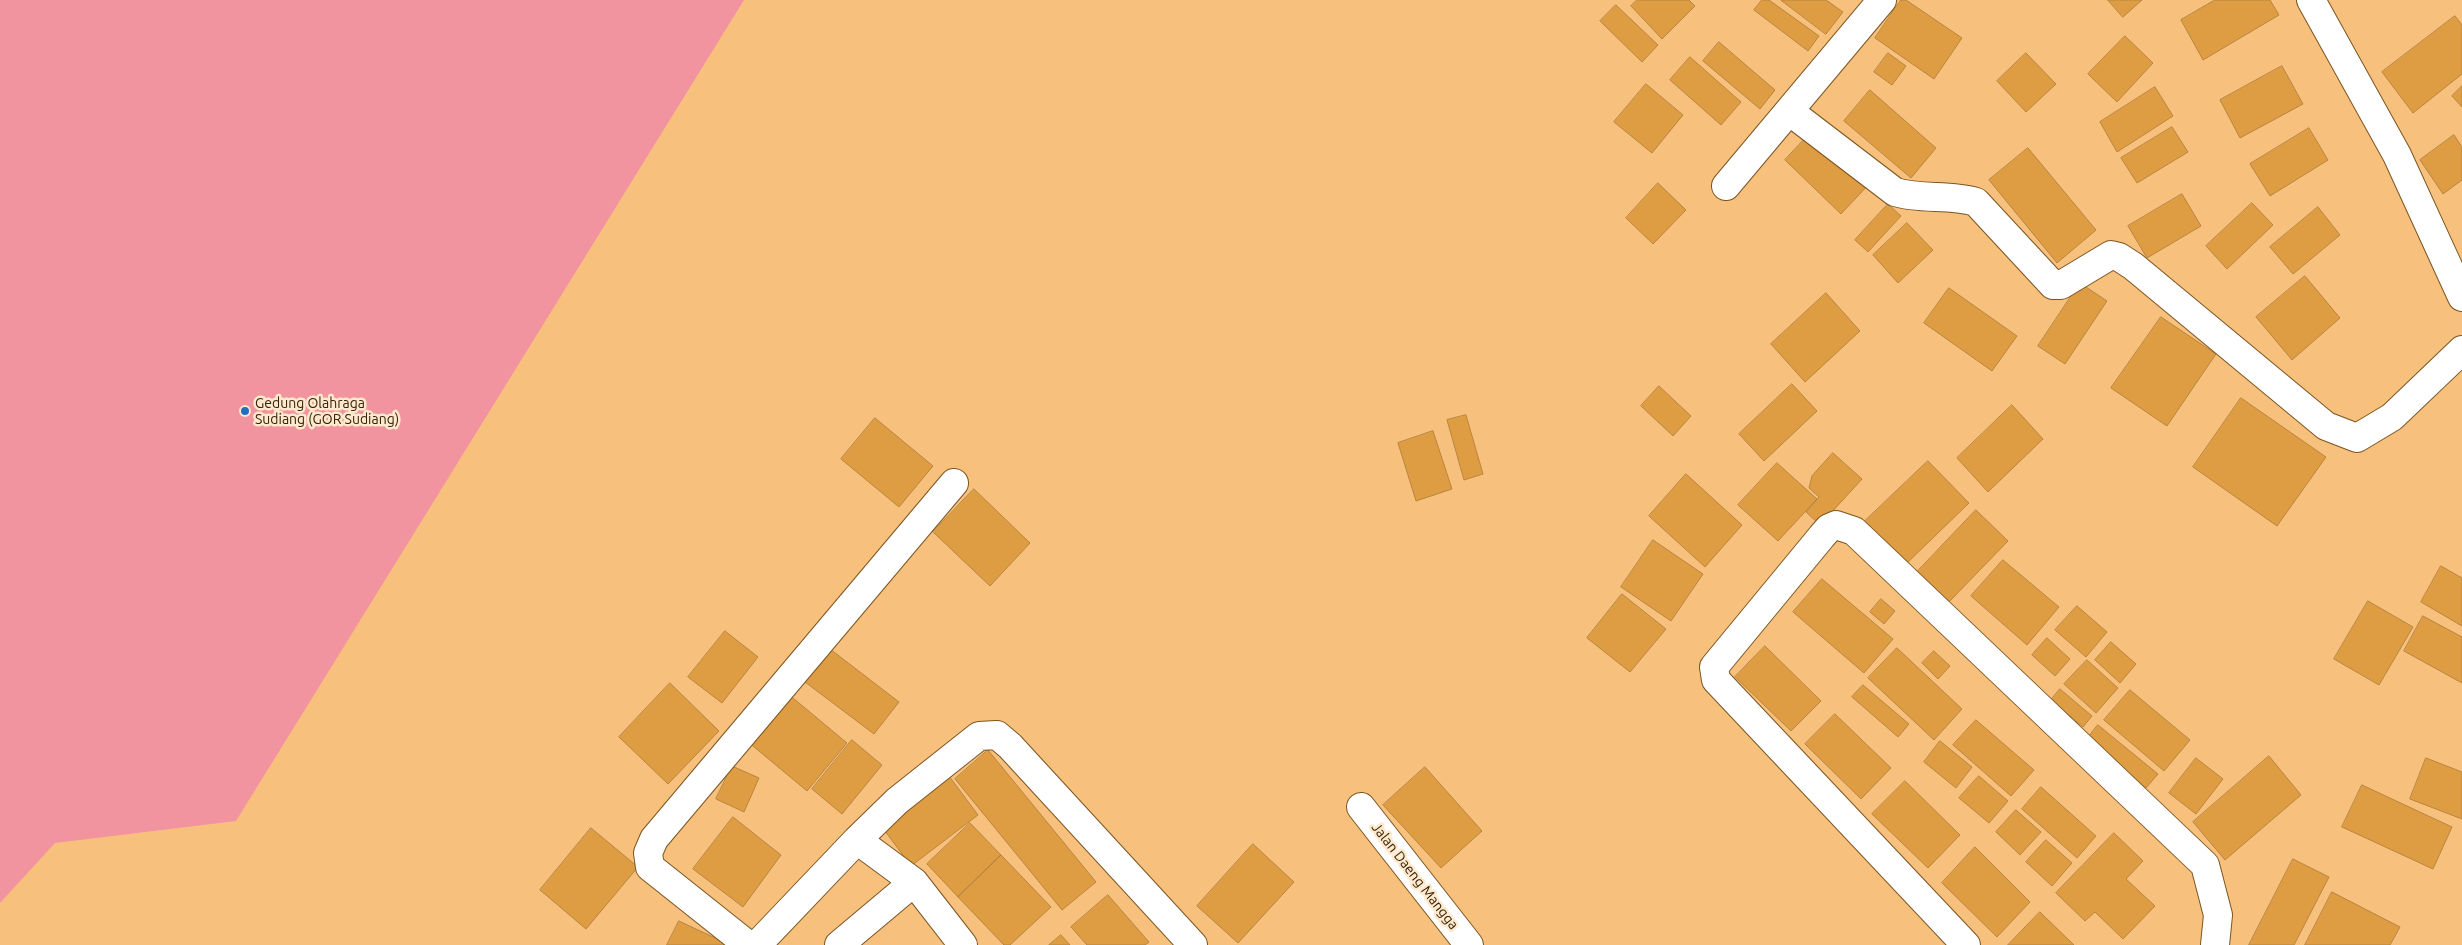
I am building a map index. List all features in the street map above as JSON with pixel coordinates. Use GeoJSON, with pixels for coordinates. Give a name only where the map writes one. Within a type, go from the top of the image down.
{"type":"FeatureCollection","features":[{"type":"Feature","properties":{"kind":"street"},"geometry":{"type":"LineString","coordinates":[[1726,186],[1882,0]]}},
{"type":"Feature","properties":{"kind":"street"},"geometry":{"type":"LineString","coordinates":[[2311,0],[2397,155],[2462,296]]}},
{"type":"Feature","properties":{"kind":"street"},"geometry":{"type":"LineString","coordinates":[[1789,111],[1895,192],[1914,197],[1967,199],[1976,202],[2053,285],[2061,286],[2111,255],[2119,257],[2133,266],[2326,426],[2357,438],[2392,417],[2462,350]]}},
{"type":"Feature","properties":{"kind":"street"},"geometry":{"type":"LineString","coordinates":[[748,945],[650,867],[648,853],[654,839],[954,483]]}},
{"type":"Feature","properties":{"kind":"street"},"geometry":{"type":"LineString","coordinates":[[1966,945],[1716,680],[1714,667],[1822,536],[1829,528],[1836,525],[1854,531],[2205,865],[2218,915],[2215,945]]}},
{"type":"Feature","properties":{"kind":"street"},"geometry":{"type":"LineString","coordinates":[[756,945],[857,840],[898,801],[979,736],[997,735],[1010,746],[1193,945]]}},
{"type":"Feature","properties":{"kind":"street","name":"Jalan Daeng Mangga"},"geometry":{"type":"LineString","coordinates":[[1361,807],[1469,945]]}},
{"type":"Feature","properties":{"kind":"street"},"geometry":{"type":"LineString","coordinates":[[857,840],[914,882],[963,945]]}},
{"type":"Feature","properties":{"kind":"street"},"geometry":{"type":"LineString","coordinates":[[839,945],[914,882]]}},
{"type":"Feature","properties":{"kind":"shaded area","name":"Gedung Olahraga Sudiang (GOR Sudiang)"},"geometry":{"type":"Polygon","coordinates":[[[0,0],[744,0],[236,821],[55,843],[0,903],[0,0]]]}},
{"type":"Feature","properties":{"kind":"building"},"geometry":{"type":"Polygon","coordinates":[[[1637,0],[1689,0],[1695,6],[1662,39],[1631,6],[1637,0]]]}},
{"type":"Feature","properties":{"kind":"building"},"geometry":{"type":"Polygon","coordinates":[[[1762,0],[1769,0],[1819,36],[1808,51],[1754,10],[1762,0]]]}},
{"type":"Feature","properties":{"kind":"building"},"geometry":{"type":"Polygon","coordinates":[[[1781,0],[1826,0],[1843,12],[1826,34],[1781,0]]]}},
{"type":"Feature","properties":{"kind":"building"},"geometry":{"type":"Polygon","coordinates":[[[1901,0],[1906,0],[1962,38],[1934,79],[1875,38],[1901,0]]]}},
{"type":"Feature","properties":{"kind":"building"},"geometry":{"type":"Polygon","coordinates":[[[2108,0],[2142,0],[2123,17],[2108,0]]]}},
{"type":"Feature","properties":{"kind":"building"},"geometry":{"type":"Polygon","coordinates":[[[2215,0],[2270,0],[2279,15],[2203,60],[2181,20],[2215,0]]]}},
{"type":"Feature","properties":{"kind":"building"},"geometry":{"type":"Polygon","coordinates":[[[1616,5],[1658,45],[1642,62],[1600,21],[1616,5]]]}},
{"type":"Feature","properties":{"kind":"building"},"geometry":{"type":"Polygon","coordinates":[[[2455,16],[2462,25],[2462,74],[2413,113],[2382,72],[2455,16]]]}},
{"type":"Feature","properties":{"kind":"building"},"geometry":{"type":"Polygon","coordinates":[[[2125,36],[2153,63],[2117,102],[2088,74],[2125,36]]]}},
{"type":"Feature","properties":{"kind":"building"},"geometry":{"type":"Polygon","coordinates":[[[1719,42],[1775,90],[1760,109],[1703,61],[1719,42]]]}},
{"type":"Feature","properties":{"kind":"building"},"geometry":{"type":"Polygon","coordinates":[[[1888,53],[1906,66],[1892,85],[1874,72],[1888,53]]]}},
{"type":"Feature","properties":{"kind":"building"},"geometry":{"type":"Polygon","coordinates":[[[2026,53],[2056,84],[2026,112],[1997,81],[2026,53]]]}},
{"type":"Feature","properties":{"kind":"building"},"geometry":{"type":"Polygon","coordinates":[[[1690,57],[1741,102],[1721,125],[1670,80],[1690,57]]]}},
{"type":"Feature","properties":{"kind":"building"},"geometry":{"type":"Polygon","coordinates":[[[2282,66],[2303,104],[2240,138],[2220,100],[2282,66]]]}},
{"type":"Feature","properties":{"kind":"building"},"geometry":{"type":"Polygon","coordinates":[[[1646,84],[1683,115],[1652,153],[1614,122],[1646,84]]]}},
{"type":"Feature","properties":{"kind":"building"},"geometry":{"type":"Polygon","coordinates":[[[2462,86],[2462,107],[2452,96],[2462,86]]]}},
{"type":"Feature","properties":{"kind":"building"},"geometry":{"type":"Polygon","coordinates":[[[2155,87],[2173,116],[2117,152],[2100,122],[2155,87]]]}},
{"type":"Feature","properties":{"kind":"building"},"geometry":{"type":"Polygon","coordinates":[[[1870,90],[1936,148],[1911,178],[1844,121],[1870,90]]]}},
{"type":"Feature","properties":{"kind":"building"},"geometry":{"type":"Polygon","coordinates":[[[2172,127],[2188,152],[2137,183],[2121,158],[2172,127]]]}},
{"type":"Feature","properties":{"kind":"building"},"geometry":{"type":"Polygon","coordinates":[[[2309,128],[2328,160],[2270,196],[2250,164],[2309,128]]]}},
{"type":"Feature","properties":{"kind":"building"},"geometry":{"type":"Polygon","coordinates":[[[1814,129],[1871,182],[1841,214],[1785,160],[1814,129]]]}},
{"type":"Feature","properties":{"kind":"building"},"geometry":{"type":"Polygon","coordinates":[[[2454,135],[2462,147],[2462,180],[2443,194],[2420,160],[2454,135]]]}},
{"type":"Feature","properties":{"kind":"building"},"geometry":{"type":"Polygon","coordinates":[[[2028,148],[2096,230],[2057,263],[1989,180],[2028,148]]]}},
{"type":"Feature","properties":{"kind":"building"},"geometry":{"type":"Polygon","coordinates":[[[1658,183],[1686,210],[1653,244],[1626,218],[1658,183]]]}},
{"type":"Feature","properties":{"kind":"building"},"geometry":{"type":"Polygon","coordinates":[[[2182,194],[2201,226],[2147,258],[2128,226],[2182,194]]]}},
{"type":"Feature","properties":{"kind":"building"},"geometry":{"type":"Polygon","coordinates":[[[2252,203],[2273,225],[2227,269],[2206,246],[2252,203]]]}},
{"type":"Feature","properties":{"kind":"building"},"geometry":{"type":"Polygon","coordinates":[[[1888,204],[1901,216],[1868,252],[1855,240],[1888,204]]]}},
{"type":"Feature","properties":{"kind":"building"},"geometry":{"type":"Polygon","coordinates":[[[2318,207],[2340,235],[2293,274],[2270,247],[2318,207]]]}},
{"type":"Feature","properties":{"kind":"building"},"geometry":{"type":"Polygon","coordinates":[[[1907,223],[1933,250],[1898,283],[1873,255],[1907,223]]]}},
{"type":"Feature","properties":{"kind":"building"},"geometry":{"type":"Polygon","coordinates":[[[2305,276],[2340,318],[2292,360],[2256,317],[2305,276]]]}},
{"type":"Feature","properties":{"kind":"building"},"geometry":{"type":"Polygon","coordinates":[[[2080,283],[2107,301],[2065,364],[2038,346],[2080,283]]]}},
{"type":"Feature","properties":{"kind":"building"},"geometry":{"type":"Polygon","coordinates":[[[1949,288],[2017,336],[1992,371],[1924,323],[1949,288]]]}},
{"type":"Feature","properties":{"kind":"building"},"geometry":{"type":"Polygon","coordinates":[[[1826,293],[1860,331],[1805,382],[1771,344],[1826,293]]]}},
{"type":"Feature","properties":{"kind":"building"},"geometry":{"type":"Polygon","coordinates":[[[2161,317],[2216,354],[2167,426],[2111,388],[2161,317]]]}},
{"type":"Feature","properties":{"kind":"building"},"geometry":{"type":"Polygon","coordinates":[[[1792,384],[1817,411],[1764,461],[1739,434],[1792,384]]]}},
{"type":"Feature","properties":{"kind":"building"},"geometry":{"type":"Polygon","coordinates":[[[1659,386],[1691,416],[1673,436],[1641,406],[1659,386]]]}},
{"type":"Feature","properties":{"kind":"building"},"geometry":{"type":"Polygon","coordinates":[[[2241,398],[2326,457],[2277,526],[2193,467],[2241,398]]]}},
{"type":"Feature","properties":{"kind":"building"},"geometry":{"type":"Polygon","coordinates":[[[2012,405],[2043,439],[1988,492],[1957,458],[2012,405]]]}},
{"type":"Feature","properties":{"kind":"building"},"geometry":{"type":"Polygon","coordinates":[[[1466,415],[1483,474],[1464,480],[1447,420],[1466,415]]]}},
{"type":"Feature","properties":{"kind":"building"},"geometry":{"type":"Polygon","coordinates":[[[875,418],[933,466],[899,507],[841,459],[875,418]]]}},
{"type":"Feature","properties":{"kind":"building"},"geometry":{"type":"Polygon","coordinates":[[[1433,431],[1452,489],[1416,501],[1398,443],[1433,431]]]}},
{"type":"Feature","properties":{"kind":"building"},"geometry":{"type":"Polygon","coordinates":[[[1833,453],[1862,479],[1820,525],[1806,512],[1819,497],[1809,488],[1812,476],[1833,453]]]}},
{"type":"Feature","properties":{"kind":"building"},"geometry":{"type":"Polygon","coordinates":[[[1928,461],[1969,503],[1906,564],[1864,522],[1928,461]]]}},
{"type":"Feature","properties":{"kind":"building"},"geometry":{"type":"Polygon","coordinates":[[[1777,463],[1817,499],[1778,541],[1738,505],[1777,463]]]}},
{"type":"Feature","properties":{"kind":"building"},"geometry":{"type":"Polygon","coordinates":[[[1686,474],[1742,525],[1705,567],[1649,516],[1686,474]]]}},
{"type":"Feature","properties":{"kind":"building"},"geometry":{"type":"Polygon","coordinates":[[[974,489],[1030,543],[990,586],[933,532],[974,489]]]}},
{"type":"Feature","properties":{"kind":"building"},"geometry":{"type":"Polygon","coordinates":[[[1976,510],[2008,541],[1947,604],[1916,573],[1976,510]]]}},
{"type":"Feature","properties":{"kind":"building"},"geometry":{"type":"Polygon","coordinates":[[[1653,540],[1703,574],[1671,621],[1621,587],[1653,540]]]}},
{"type":"Feature","properties":{"kind":"building"},"geometry":{"type":"Polygon","coordinates":[[[2003,560],[2059,607],[2027,645],[1971,596],[2003,560]]]}},
{"type":"Feature","properties":{"kind":"building"},"geometry":{"type":"Polygon","coordinates":[[[2441,566],[2462,578],[2462,626],[2421,602],[2441,566]]]}},
{"type":"Feature","properties":{"kind":"building"},"geometry":{"type":"Polygon","coordinates":[[[1822,579],[1893,639],[1864,673],[1793,612],[1822,579]]]}},
{"type":"Feature","properties":{"kind":"building"},"geometry":{"type":"Polygon","coordinates":[[[1622,594],[1666,629],[1630,672],[1587,638],[1622,594]]]}},
{"type":"Feature","properties":{"kind":"building"},"geometry":{"type":"Polygon","coordinates":[[[1881,599],[1895,611],[1884,624],[1870,612],[1881,599]]]}},
{"type":"Feature","properties":{"kind":"building"},"geometry":{"type":"Polygon","coordinates":[[[2368,601],[2413,627],[2379,685],[2334,659],[2368,601]]]}},
{"type":"Feature","properties":{"kind":"building"},"geometry":{"type":"Polygon","coordinates":[[[2077,606],[2107,632],[2086,657],[2055,630],[2077,606]]]}},
{"type":"Feature","properties":{"kind":"building"},"geometry":{"type":"Polygon","coordinates":[[[2423,616],[2462,637],[2462,683],[2404,651],[2423,616]]]}},
{"type":"Feature","properties":{"kind":"building"},"geometry":{"type":"Polygon","coordinates":[[[725,631],[758,657],[722,703],[688,677],[725,631]]]}},
{"type":"Feature","properties":{"kind":"building"},"geometry":{"type":"Polygon","coordinates":[[[2047,638],[2070,659],[2055,676],[2032,655],[2047,638]]]}},
{"type":"Feature","properties":{"kind":"building"},"geometry":{"type":"Polygon","coordinates":[[[2111,642],[2136,664],[2120,683],[2095,660],[2111,642]]]}},
{"type":"Feature","properties":{"kind":"building"},"geometry":{"type":"Polygon","coordinates":[[[1765,646],[1821,701],[1791,731],[1735,677],[1765,646]]]}},
{"type":"Feature","properties":{"kind":"building"},"geometry":{"type":"Polygon","coordinates":[[[1897,648],[1962,709],[1934,740],[1868,678],[1897,648]]]}},
{"type":"Feature","properties":{"kind":"building"},"geometry":{"type":"Polygon","coordinates":[[[830,649],[899,702],[874,734],[805,682],[830,649]]]}},
{"type":"Feature","properties":{"kind":"building"},"geometry":{"type":"Polygon","coordinates":[[[1934,651],[1950,666],[1938,679],[1922,663],[1934,651]]]}},
{"type":"Feature","properties":{"kind":"building"},"geometry":{"type":"Polygon","coordinates":[[[2087,660],[2118,688],[2096,713],[2064,684],[2087,660]]]}},
{"type":"Feature","properties":{"kind":"building"},"geometry":{"type":"Polygon","coordinates":[[[670,683],[719,731],[668,784],[619,737],[670,683]]]}},
{"type":"Feature","properties":{"kind":"building"},"geometry":{"type":"Polygon","coordinates":[[[1863,685],[1909,724],[1898,737],[1852,697],[1863,685]]]}},
{"type":"Feature","properties":{"kind":"building"},"geometry":{"type":"Polygon","coordinates":[[[2060,689],[2092,716],[2083,727],[2051,700],[2060,689]]]}},
{"type":"Feature","properties":{"kind":"building"},"geometry":{"type":"Polygon","coordinates":[[[2130,690],[2190,740],[2164,771],[2104,720],[2130,690]]]}},
{"type":"Feature","properties":{"kind":"building"},"geometry":{"type":"Polygon","coordinates":[[[787,693],[847,743],[807,791],[747,741],[787,693]]]}},
{"type":"Feature","properties":{"kind":"building"},"geometry":{"type":"Polygon","coordinates":[[[1835,714],[1891,768],[1861,799],[1805,744],[1835,714]]]}},
{"type":"Feature","properties":{"kind":"building"},"geometry":{"type":"Polygon","coordinates":[[[1976,720],[2034,770],[2011,796],[1953,745],[1976,720]]]}},
{"type":"Feature","properties":{"kind":"building"},"geometry":{"type":"Polygon","coordinates":[[[2098,725],[2158,774],[2146,788],[2086,740],[2098,725]]]}},
{"type":"Feature","properties":{"kind":"building"},"geometry":{"type":"Polygon","coordinates":[[[852,740],[882,765],[842,814],[812,789],[852,740]]]}},
{"type":"Feature","properties":{"kind":"building"},"geometry":{"type":"Polygon","coordinates":[[[1940,741],[1972,767],[1956,788],[1924,762],[1940,741]]]}},
{"type":"Feature","properties":{"kind":"building"},"geometry":{"type":"Polygon","coordinates":[[[988,750],[1096,882],[1062,910],[955,779],[988,750]]]}},
{"type":"Feature","properties":{"kind":"building"},"geometry":{"type":"Polygon","coordinates":[[[2269,756],[2301,795],[2225,860],[2193,822],[2269,756]]]}},
{"type":"Feature","properties":{"kind":"building"},"geometry":{"type":"Polygon","coordinates":[[[2196,758],[2223,779],[2196,814],[2169,793],[2196,758]]]}},
{"type":"Feature","properties":{"kind":"building"},"geometry":{"type":"Polygon","coordinates":[[[2426,758],[2462,772],[2462,819],[2410,799],[2426,758]]]}},
{"type":"Feature","properties":{"kind":"building"},"geometry":{"type":"Polygon","coordinates":[[[732,766],[759,778],[744,812],[716,799],[732,766]]]}},
{"type":"Feature","properties":{"kind":"building"},"geometry":{"type":"Polygon","coordinates":[[[1425,767],[1482,831],[1441,868],[1383,805],[1425,767]]]}},
{"type":"Feature","properties":{"kind":"building"},"geometry":{"type":"Polygon","coordinates":[[[949,776],[978,815],[911,866],[882,827],[949,776]]]}},
{"type":"Feature","properties":{"kind":"building"},"geometry":{"type":"Polygon","coordinates":[[[1979,776],[2008,801],[1989,823],[1959,798],[1979,776]]]}},
{"type":"Feature","properties":{"kind":"building"},"geometry":{"type":"Polygon","coordinates":[[[1905,781],[1960,835],[1928,868],[1872,814],[1905,781]]]}},
{"type":"Feature","properties":{"kind":"building"},"geometry":{"type":"Polygon","coordinates":[[[2362,785],[2452,827],[2433,869],[2342,827],[2362,785]]]}},
{"type":"Feature","properties":{"kind":"building"},"geometry":{"type":"Polygon","coordinates":[[[2041,787],[2096,836],[2077,858],[2022,809],[2041,787]]]}},
{"type":"Feature","properties":{"kind":"building"},"geometry":{"type":"Polygon","coordinates":[[[2016,810],[2041,832],[2020,855],[1996,832],[2016,810]]]}},
{"type":"Feature","properties":{"kind":"building"},"geometry":{"type":"Polygon","coordinates":[[[733,817],[781,855],[743,907],[693,869],[733,817]]]}},
{"type":"Feature","properties":{"kind":"building"},"geometry":{"type":"Polygon","coordinates":[[[970,823],[1001,855],[958,897],[927,864],[970,823]]]}},
{"type":"Feature","properties":{"kind":"building"},"geometry":{"type":"Polygon","coordinates":[[[591,828],[638,867],[586,929],[540,890],[591,828]]]}},
{"type":"Feature","properties":{"kind":"building"},"geometry":{"type":"Polygon","coordinates":[[[2114,833],[2143,861],[2126,879],[2155,906],[2123,939],[2095,912],[2085,921],[2056,893],[2114,833]]]}},
{"type":"Feature","properties":{"kind":"building"},"geometry":{"type":"Polygon","coordinates":[[[2046,840],[2072,863],[2052,886],[2026,862],[2046,840]]]}},
{"type":"Feature","properties":{"kind":"building"},"geometry":{"type":"Polygon","coordinates":[[[1253,844],[1294,882],[1238,943],[1197,906],[1253,844]]]}},
{"type":"Feature","properties":{"kind":"building"},"geometry":{"type":"Polygon","coordinates":[[[1975,847],[2030,902],[1997,937],[1942,883],[1975,847]]]}},
{"type":"Feature","properties":{"kind":"building"},"geometry":{"type":"Polygon","coordinates":[[[1001,855],[1051,907],[1010,945],[1004,945],[958,897],[1001,855]]]}},
{"type":"Feature","properties":{"kind":"building"},"geometry":{"type":"Polygon","coordinates":[[[2293,859],[2329,877],[2294,945],[2249,945],[2293,859]]]}},
{"type":"Feature","properties":{"kind":"building"},"geometry":{"type":"Polygon","coordinates":[[[2332,892],[2400,927],[2390,945],[2305,945],[2332,892]]]}},
{"type":"Feature","properties":{"kind":"building"},"geometry":{"type":"Polygon","coordinates":[[[1108,895],[1149,942],[1145,945],[1087,945],[1071,927],[1108,895]]]}},
{"type":"Feature","properties":{"kind":"building"},"geometry":{"type":"Polygon","coordinates":[[[2040,912],[2074,945],[2008,945],[2040,912]]]}},
{"type":"Feature","properties":{"kind":"building"},"geometry":{"type":"Polygon","coordinates":[[[679,921],[730,945],[667,945],[679,921]]]}},
{"type":"Feature","properties":{"kind":"building"},"geometry":{"type":"Polygon","coordinates":[[[1061,935],[1070,945],[1049,945],[1061,935]]]}},
{"type":"Feature","properties":{"kind":"place","name":"Gedung Olahraga Sudiang (GOR Sudiang)"},"geometry":{"type":"Point","coordinates":[245,411]}}]}
